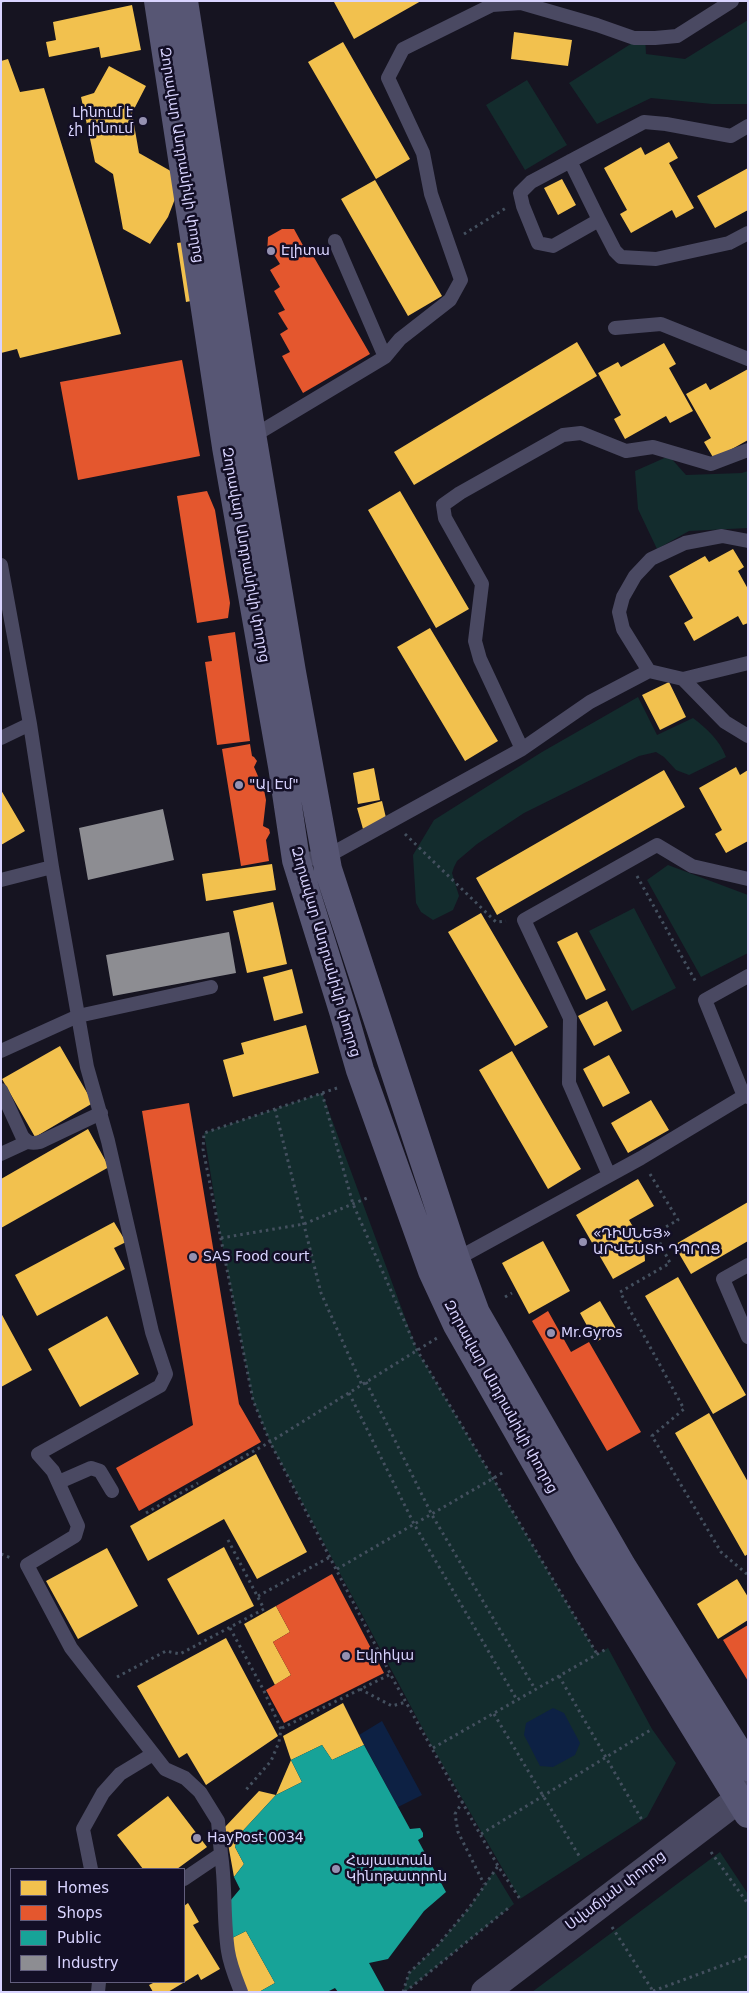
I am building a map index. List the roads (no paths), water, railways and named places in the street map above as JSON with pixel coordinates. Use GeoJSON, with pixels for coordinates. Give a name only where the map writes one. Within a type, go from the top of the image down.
{"type":"FeatureCollection","features":[{"type":"Feature","properties":{"kind":"main road","name":"Զորավար Անդրանիկի փողոց"},"geometry":{"type":"LineString","coordinates":[[158,1],[226,447],[282,766],[296,860],[360,1070],[432,1271],[457,1325],[589,1556],[745,1802]]}},
{"type":"Feature","properties":{"kind":"main road","name":"Զորավար Անդրանիկի փողոց"},"geometry":{"type":"LineString","coordinates":[[184,1],[292,672],[331,878],[456,1259],[476,1313],[622,1566],[748,1767]]}},
{"type":"Feature","properties":{"kind":"street","name":"Սվաճյան փողոց"},"geometry":{"type":"LineString","coordinates":[[485,1992],[745,1802]]}},
{"type":"Feature","properties":{"kind":"lane"},"geometry":{"type":"LineString","coordinates":[[226,447],[253,437],[385,357],[400,339],[450,300],[461,280],[432,194],[423,152],[388,78],[403,49],[492,5],[521,3],[598,25],[634,38],[655,38],[677,36],[732,1]]}},
{"type":"Feature","properties":{"kind":"lane"},"geometry":{"type":"LineString","coordinates":[[599,220],[553,246],[538,244],[522,206],[520,193],[531,182],[644,122],[666,124],[731,136],[748,126]]}},
{"type":"Feature","properties":{"kind":"lane"},"geometry":{"type":"LineString","coordinates":[[570,161],[615,251],[621,257],[656,259],[729,243],[748,233]]}},
{"type":"Feature","properties":{"kind":"lane"},"geometry":{"type":"LineString","coordinates":[[335,241],[385,357]]}},
{"type":"Feature","properties":{"kind":"lane"},"geometry":{"type":"LineString","coordinates":[[615,328],[661,324],[748,359]]}},
{"type":"Feature","properties":{"kind":"lane"},"geometry":{"type":"LineString","coordinates":[[522,749],[480,659],[475,642],[482,584],[445,518],[444,505],[460,493],[563,435],[581,433],[626,450],[653,447],[712,464],[748,450]]}},
{"type":"Feature","properties":{"kind":"lane"},"geometry":{"type":"LineString","coordinates":[[650,671],[623,629],[619,612],[622,597],[635,576],[651,559],[685,543],[722,536],[748,541]]}},
{"type":"Feature","properties":{"kind":"lane"},"geometry":{"type":"LineString","coordinates":[[1,565],[30,724],[52,867],[87,1067],[100,1113],[152,1332],[166,1374],[160,1386],[38,1454],[53,1471],[78,1526],[75,1536],[27,1565],[71,1648],[165,1769],[184,1778],[200,1792],[218,1821],[224,1874],[228,1953],[241,1992]]}},
{"type":"Feature","properties":{"kind":"lane"},"geometry":{"type":"LineString","coordinates":[[296,860],[326,857],[522,749],[590,702],[650,671],[683,679],[748,663]]}},
{"type":"Feature","properties":{"kind":"lane"},"geometry":{"type":"LineString","coordinates":[[683,679],[724,722],[748,736]]}},
{"type":"Feature","properties":{"kind":"lane"},"geometry":{"type":"LineString","coordinates":[[1,738],[30,724]]}},
{"type":"Feature","properties":{"kind":"lane"},"geometry":{"type":"LineString","coordinates":[[609,1175],[569,1083],[570,1018],[524,920],[657,845],[692,866],[748,879]]}},
{"type":"Feature","properties":{"kind":"lane"},"geometry":{"type":"LineString","coordinates":[[1,880],[52,867]]}},
{"type":"Feature","properties":{"kind":"lane"},"geometry":{"type":"LineString","coordinates":[[432,1271],[641,1158],[746,1097],[705,1000],[748,976]]}},
{"type":"Feature","properties":{"kind":"lane"},"geometry":{"type":"LineString","coordinates":[[1,1051],[78,1016],[211,987]]}},
{"type":"Feature","properties":{"kind":"lane"},"geometry":{"type":"LineString","coordinates":[[1,1090],[22,1136],[27,1142],[32,1144],[100,1113]]}},
{"type":"Feature","properties":{"kind":"lane"},"geometry":{"type":"LineString","coordinates":[[1,1154],[27,1142]]}},
{"type":"Feature","properties":{"kind":"lane"},"geometry":{"type":"LineString","coordinates":[[748,1265],[723,1279],[748,1337]]}},
{"type":"Feature","properties":{"kind":"lane"},"geometry":{"type":"LineString","coordinates":[[59,1482],[91,1468],[100,1471],[112,1491]]}},
{"type":"Feature","properties":{"kind":"lane"},"geometry":{"type":"LineString","coordinates":[[91,1868],[83,1829],[103,1793],[120,1774],[153,1754]]}},
{"type":"Feature","properties":{"kind":"lane"},"geometry":{"type":"LineString","coordinates":[[185,1878],[221,1854]]}},
{"type":"Feature","properties":{"kind":"water"},"geometry":{"type":"Polygon","coordinates":[[[553,1708],[564,1713],[580,1743],[575,1755],[553,1767],[540,1766],[524,1735],[526,1723],[553,1708]]]}},
{"type":"Feature","properties":{"kind":"water"},"geometry":{"type":"Polygon","coordinates":[[[382,1721],[422,1795],[398,1807],[359,1735],[382,1721]]]}},
{"type":"Feature","properties":{"kind":"place","name":"Լինում է չի լինում"},"geometry":{"type":"Point","coordinates":[143,121]}},
{"type":"Feature","properties":{"kind":"place","name":"Էլիտա"},"geometry":{"type":"Point","coordinates":[271,251]}},
{"type":"Feature","properties":{"kind":"place","name":"\"Ալ Էմ\""},"geometry":{"type":"Point","coordinates":[239,785]}},
{"type":"Feature","properties":{"kind":"place","name":"«ԴԻՍՆԵՅ» ԱՐՎԵՍՏԻ ԴՊՐՈՑ"},"geometry":{"type":"Point","coordinates":[583,1242]}},
{"type":"Feature","properties":{"kind":"place","name":"SAS Food court"},"geometry":{"type":"Point","coordinates":[193,1257]}},
{"type":"Feature","properties":{"kind":"place","name":"Mr.Gyros"},"geometry":{"type":"Point","coordinates":[551,1333]}},
{"type":"Feature","properties":{"kind":"place","name":"Էվրիկա"},"geometry":{"type":"Point","coordinates":[346,1656]}},
{"type":"Feature","properties":{"kind":"place","name":"HayPost 0034"},"geometry":{"type":"Point","coordinates":[197,1838]}},
{"type":"Feature","properties":{"kind":"place","name":"Հայաստան Կինոթատրոն"},"geometry":{"type":"Point","coordinates":[336,1869]}}]}
